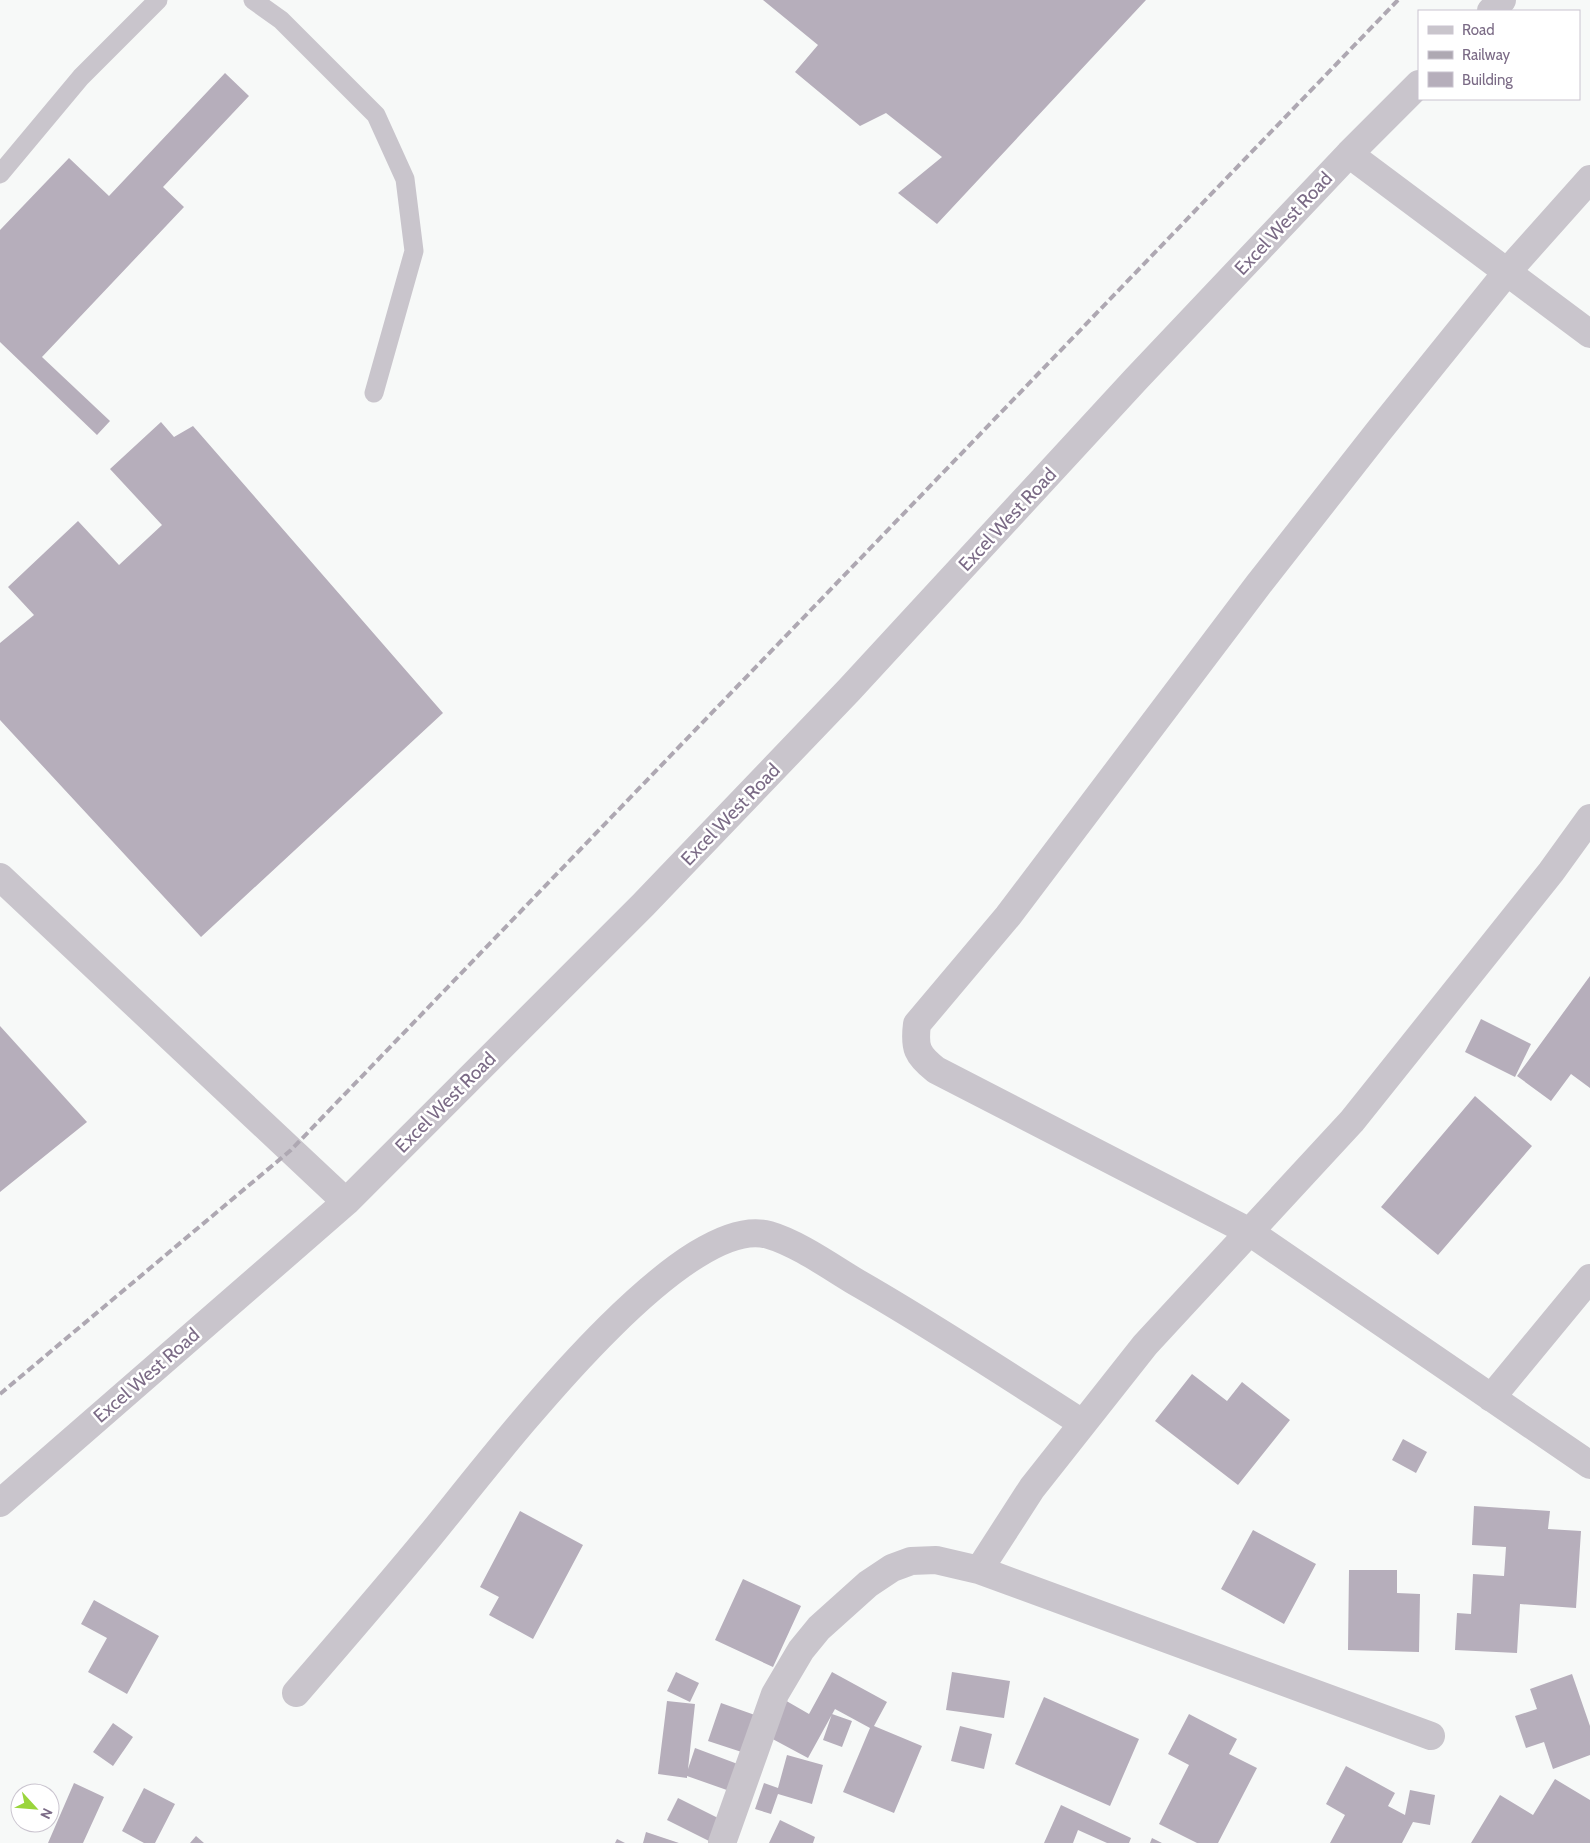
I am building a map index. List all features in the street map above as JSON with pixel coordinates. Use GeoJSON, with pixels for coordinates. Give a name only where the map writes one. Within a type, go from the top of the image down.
{"type":"FeatureCollection","features":[{"type":"Feature","properties":{"kind":"street"},"geometry":{"type":"LineString","coordinates":[[1492,10],[1502,0]]}},
{"type":"Feature","properties":{"kind":"street","name":"Excel West Road"},"geometry":{"type":"LineString","coordinates":[[0,1503],[346,1202],[643,906],[842,698],[1136,379],[1349,154],[1418,85]]}},
{"type":"Feature","properties":{"kind":"street"},"geometry":{"type":"LineString","coordinates":[[1349,154],[1590,334]]}},
{"type":"Feature","properties":{"kind":"street"},"geometry":{"type":"LineString","coordinates":[[1590,180],[1507,272],[1258,584],[1008,916],[917,1024],[915,1044],[923,1060],[936,1070],[1248,1230],[1590,1464]]}},
{"type":"Feature","properties":{"kind":"street"},"geometry":{"type":"LineString","coordinates":[[979,1570],[1032,1488],[1145,1345],[1248,1230],[1352,1121],[1551,872],[1590,818]]}},
{"type":"Feature","properties":{"kind":"street"},"geometry":{"type":"LineString","coordinates":[[0,876],[346,1202]]}},
{"type":"Feature","properties":{"kind":"street"},"geometry":{"type":"LineString","coordinates":[[296,1693],[397,1576],[518,1426],[604,1333],[677,1267],[708,1247],[738,1234],[768,1234],[806,1252],[932,1326],[1082,1423]]}},
{"type":"Feature","properties":{"kind":"street"},"geometry":{"type":"LineString","coordinates":[[1491,1398],[1590,1278]]}},
{"type":"Feature","properties":{"kind":"street"},"geometry":{"type":"LineString","coordinates":[[722,1843],[774,1694],[801,1650],[819,1628],[868,1584],[892,1568],[911,1561],[936,1560],[979,1570],[1431,1736]]}},
{"type":"Feature","properties":{"kind":"lane"},"geometry":{"type":"LineString","coordinates":[[0,174],[81,77],[158,0]]}},
{"type":"Feature","properties":{"kind":"lane"},"geometry":{"type":"LineString","coordinates":[[253,0],[281,20],[332,68],[376,115],[404,178],[414,251],[374,393]]}},
{"type":"Feature","properties":{"kind":"building"},"geometry":{"type":"Polygon","coordinates":[[[763,0],[1146,0],[937,224],[898,193],[942,157],[886,113],[860,126],[795,72],[818,45],[763,0]]]}},
{"type":"Feature","properties":{"kind":"building"},"geometry":{"type":"Polygon","coordinates":[[[225,73],[249,96],[163,187],[184,207],[42,357],[110,421],[97,435],[0,342],[0,230],[69,158],[109,196],[225,73]]]}},
{"type":"Feature","properties":{"kind":"building"},"geometry":{"type":"Polygon","coordinates":[[[161,422],[174,437],[193,426],[443,713],[201,937],[0,720],[0,643],[34,615],[8,587],[78,521],[119,565],[162,525],[110,469],[161,422]]]}},
{"type":"Feature","properties":{"kind":"building"},"geometry":{"type":"Polygon","coordinates":[[[1590,976],[1590,1088],[1571,1074],[1551,1101],[1517,1076],[1590,976]]]}},
{"type":"Feature","properties":{"kind":"building"},"geometry":{"type":"Polygon","coordinates":[[[1481,1019],[1531,1044],[1515,1077],[1465,1052],[1481,1019]]]}},
{"type":"Feature","properties":{"kind":"building"},"geometry":{"type":"Polygon","coordinates":[[[0,1026],[87,1122],[0,1192],[0,1026]]]}},
{"type":"Feature","properties":{"kind":"building"},"geometry":{"type":"Polygon","coordinates":[[[1475,1096],[1532,1146],[1438,1255],[1381,1207],[1475,1096]]]}},
{"type":"Feature","properties":{"kind":"building"},"geometry":{"type":"Polygon","coordinates":[[[1192,1374],[1227,1401],[1242,1382],[1290,1420],[1238,1485],[1155,1421],[1192,1374]]]}},
{"type":"Feature","properties":{"kind":"building"},"geometry":{"type":"Polygon","coordinates":[[[1403,1439],[1427,1452],[1416,1473],[1392,1460],[1403,1439]]]}},
{"type":"Feature","properties":{"kind":"building"},"geometry":{"type":"Polygon","coordinates":[[[1474,1506],[1550,1511],[1548,1529],[1581,1531],[1576,1608],[1520,1604],[1517,1653],[1455,1650],[1457,1613],[1471,1614],[1473,1574],[1504,1576],[1506,1547],[1472,1545],[1474,1506]]]}},
{"type":"Feature","properties":{"kind":"building"},"geometry":{"type":"Polygon","coordinates":[[[520,1511],[583,1545],[533,1639],[489,1615],[499,1597],[480,1587],[520,1511]]]}},
{"type":"Feature","properties":{"kind":"building"},"geometry":{"type":"Polygon","coordinates":[[[1253,1530],[1316,1564],[1284,1624],[1221,1589],[1253,1530]]]}},
{"type":"Feature","properties":{"kind":"building"},"geometry":{"type":"Polygon","coordinates":[[[1349,1570],[1397,1570],[1397,1593],[1420,1594],[1419,1652],[1348,1650],[1349,1570]]]}},
{"type":"Feature","properties":{"kind":"building"},"geometry":{"type":"Polygon","coordinates":[[[743,1579],[801,1606],[773,1667],[715,1640],[743,1579]]]}},
{"type":"Feature","properties":{"kind":"building"},"geometry":{"type":"Polygon","coordinates":[[[94,1600],[159,1636],[127,1694],[88,1672],[107,1638],[81,1624],[94,1600]]]}},
{"type":"Feature","properties":{"kind":"building"},"geometry":{"type":"Polygon","coordinates":[[[676,1672],[699,1683],[690,1702],[667,1691],[676,1672]]]}},
{"type":"Feature","properties":{"kind":"building"},"geometry":{"type":"Polygon","coordinates":[[[832,1672],[887,1702],[874,1726],[922,1746],[894,1813],[843,1792],[870,1728],[835,1709],[808,1758],[767,1736],[760,1758],[708,1741],[721,1703],[772,1721],[783,1699],[809,1714],[832,1672]]]}},
{"type":"Feature","properties":{"kind":"building"},"geometry":{"type":"Polygon","coordinates":[[[952,1672],[1010,1681],[1004,1718],[946,1710],[952,1672]]]}},
{"type":"Feature","properties":{"kind":"building"},"geometry":{"type":"Polygon","coordinates":[[[1572,1674],[1590,1726],[1590,1755],[1553,1769],[1544,1742],[1526,1748],[1515,1716],[1537,1709],[1530,1689],[1572,1674]]]}},
{"type":"Feature","properties":{"kind":"building"},"geometry":{"type":"Polygon","coordinates":[[[1044,1697],[1139,1739],[1110,1806],[1015,1764],[1044,1697]]]}},
{"type":"Feature","properties":{"kind":"building"},"geometry":{"type":"Polygon","coordinates":[[[667,1701],[695,1704],[688,1769],[695,1748],[751,1769],[741,1795],[687,1776],[687,1778],[658,1774],[667,1701]]]}},
{"type":"Feature","properties":{"kind":"building"},"geometry":{"type":"Polygon","coordinates":[[[832,1714],[852,1721],[842,1747],[823,1740],[832,1714]]]}},
{"type":"Feature","properties":{"kind":"building"},"geometry":{"type":"Polygon","coordinates":[[[1189,1714],[1237,1739],[1229,1754],[1257,1768],[1218,1843],[1197,1843],[1159,1824],[1189,1765],[1168,1754],[1189,1714]]]}},
{"type":"Feature","properties":{"kind":"building"},"geometry":{"type":"Polygon","coordinates":[[[113,1723],[133,1737],[113,1766],[93,1752],[113,1723]]]}},
{"type":"Feature","properties":{"kind":"building"},"geometry":{"type":"Polygon","coordinates":[[[960,1726],[992,1734],[984,1769],[951,1761],[960,1726]]]}},
{"type":"Feature","properties":{"kind":"building"},"geometry":{"type":"Polygon","coordinates":[[[787,1755],[823,1765],[812,1804],[778,1794],[771,1814],[755,1809],[764,1783],[778,1788],[787,1755]]]}},
{"type":"Feature","properties":{"kind":"building"},"geometry":{"type":"Polygon","coordinates":[[[1346,1766],[1395,1793],[1388,1806],[1405,1815],[1410,1790],[1435,1795],[1430,1825],[1413,1822],[1402,1843],[1330,1843],[1345,1815],[1326,1804],[1346,1766]]]}},
{"type":"Feature","properties":{"kind":"building"},"geometry":{"type":"Polygon","coordinates":[[[1555,1779],[1590,1800],[1590,1843],[1471,1843],[1500,1795],[1533,1815],[1555,1779]]]}},
{"type":"Feature","properties":{"kind":"building"},"geometry":{"type":"Polygon","coordinates":[[[74,1783],[104,1797],[83,1843],[48,1843],[52,1833],[60,1833],[60,1815],[74,1783]]]}},
{"type":"Feature","properties":{"kind":"building"},"geometry":{"type":"Polygon","coordinates":[[[144,1788],[175,1804],[155,1843],[144,1843],[122,1831],[144,1788]]]}},
{"type":"Feature","properties":{"kind":"building"},"geometry":{"type":"Polygon","coordinates":[[[678,1798],[730,1824],[713,1843],[667,1820],[678,1798]]]}},
{"type":"Feature","properties":{"kind":"building"},"geometry":{"type":"Polygon","coordinates":[[[1061,1805],[1131,1838],[1129,1843],[1107,1843],[1078,1830],[1073,1843],[1044,1843],[1061,1805]]]}},
{"type":"Feature","properties":{"kind":"building"},"geometry":{"type":"Polygon","coordinates":[[[780,1820],[815,1837],[813,1843],[769,1843],[780,1820]]]}},
{"type":"Feature","properties":{"kind":"building"},"geometry":{"type":"Polygon","coordinates":[[[646,1832],[679,1843],[643,1843],[646,1832]]]}},
{"type":"Feature","properties":{"kind":"building"},"geometry":{"type":"Polygon","coordinates":[[[196,1836],[204,1843],[190,1843],[196,1836]]]}},
{"type":"Feature","properties":{"kind":"building"},"geometry":{"type":"Polygon","coordinates":[[[1152,1838],[1162,1843],[1150,1843],[1152,1838]]]}},
{"type":"Feature","properties":{"kind":"building"},"geometry":{"type":"Polygon","coordinates":[[[617,1839],[625,1843],[615,1843],[617,1839]]]}},
{"type":"Feature","properties":{"kind":"railway"},"geometry":{"type":"LineString","coordinates":[[0,1394],[291,1150],[1398,0]]}}]}
